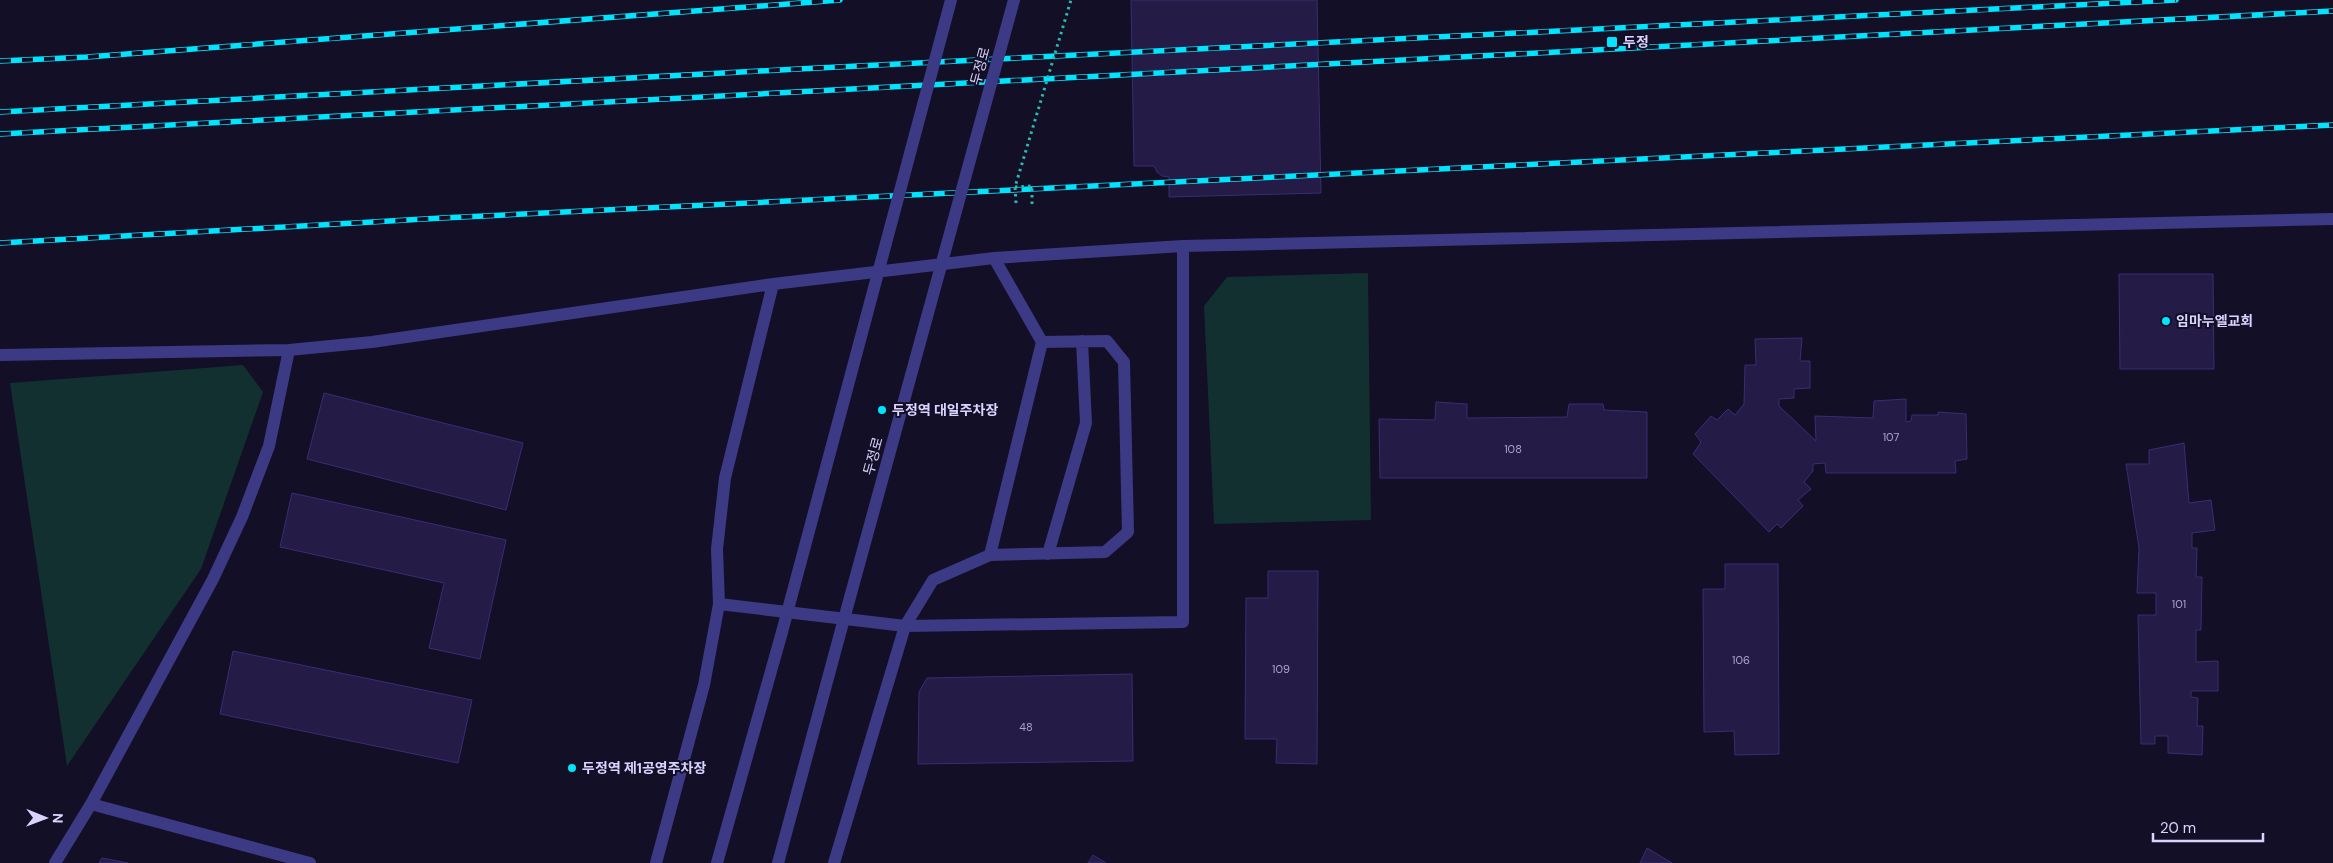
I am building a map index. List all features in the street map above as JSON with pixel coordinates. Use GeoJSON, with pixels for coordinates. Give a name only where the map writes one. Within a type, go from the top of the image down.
{"type":"FeatureCollection","features":[{"type":"Feature","properties":{"kind":"street"},"geometry":{"type":"LineString","coordinates":[[718,863],[782,632],[951,0]]}},
{"type":"Feature","properties":{"kind":"street","name":"두정로"},"geometry":{"type":"LineString","coordinates":[[778,863],[1014,0]]}},
{"type":"Feature","properties":{"kind":"street"},"geometry":{"type":"LineString","coordinates":[[0,355],[289,350],[372,342],[772,284],[994,258],[1183,246],[2333,219]]}},
{"type":"Feature","properties":{"kind":"street"},"geometry":{"type":"LineString","coordinates":[[719,604],[905,626],[1183,622],[1183,246]]}},
{"type":"Feature","properties":{"kind":"street"},"geometry":{"type":"LineString","coordinates":[[990,555],[1042,342],[994,258]]}},
{"type":"Feature","properties":{"kind":"street"},"geometry":{"type":"LineString","coordinates":[[656,863],[704,685],[719,604],[717,550],[724,478],[772,284]]}},
{"type":"Feature","properties":{"kind":"street"},"geometry":{"type":"LineString","coordinates":[[834,863],[905,626],[933,580],[990,555],[1105,552],[1128,532],[1124,362],[1107,341],[1042,342]]}},
{"type":"Feature","properties":{"kind":"street"},"geometry":{"type":"LineString","coordinates":[[1048,554],[1086,423],[1082,342]]}},
{"type":"Feature","properties":{"kind":"street"},"geometry":{"type":"LineString","coordinates":[[55,863],[92,804],[213,579],[242,517],[269,446],[289,350]]}},
{"type":"Feature","properties":{"kind":"street"},"geometry":{"type":"LineString","coordinates":[[92,804],[310,863]]}},
{"type":"Feature","properties":{"kind":"path"},"geometry":{"type":"LineString","coordinates":[[1016,203],[1015,187],[1071,0]]}},
{"type":"Feature","properties":{"kind":"path"},"geometry":{"type":"LineString","coordinates":[[1015,187],[1032,186],[1032,205]]}},
{"type":"Feature","properties":{"kind":"green space"},"geometry":{"type":"Polygon","coordinates":[[[1368,273],[1371,520],[1214,524],[1204,306],[1227,277],[1368,273]]]}},
{"type":"Feature","properties":{"kind":"green space"},"geometry":{"type":"Polygon","coordinates":[[[243,365],[263,392],[201,569],[67,766],[10,383],[243,365]]]}},
{"type":"Feature","properties":{"kind":"building"},"geometry":{"type":"Polygon","coordinates":[[[1131,0],[1317,0],[1321,193],[1169,197],[1169,177],[1162,176],[1154,166],[1134,166],[1131,0]]]}},
{"type":"Feature","properties":{"kind":"building","name":"임마누엘교회"},"geometry":{"type":"Polygon","coordinates":[[[2119,274],[2213,274],[2214,369],[2120,369],[2119,274]]]}},
{"type":"Feature","properties":{"kind":"building"},"geometry":{"type":"Polygon","coordinates":[[[1802,338],[1800,361],[1810,361],[1810,388],[1794,389],[1794,398],[1779,399],[1779,406],[1816,441],[1815,416],[1873,418],[1874,401],[1906,399],[1906,422],[1911,421],[1912,415],[1938,415],[1938,412],[1966,414],[1967,459],[1955,461],[1956,473],[1826,473],[1825,463],[1813,464],[1813,471],[1804,482],[1811,489],[1798,500],[1803,506],[1781,528],[1777,524],[1769,532],[1693,454],[1701,442],[1695,434],[1711,416],[1717,420],[1728,409],[1735,415],[1744,404],[1745,365],[1756,365],[1755,339],[1802,338]]]}},
{"type":"Feature","properties":{"kind":"building"},"geometry":{"type":"Polygon","coordinates":[[[324,393],[523,443],[506,510],[307,459],[324,393]]]}},
{"type":"Feature","properties":{"kind":"building"},"geometry":{"type":"Polygon","coordinates":[[[1436,402],[1467,404],[1467,418],[1567,417],[1569,404],[1603,404],[1604,410],[1647,412],[1647,478],[1380,478],[1379,419],[1435,420],[1436,402]]]}},
{"type":"Feature","properties":{"kind":"building"},"geometry":{"type":"Polygon","coordinates":[[[2184,443],[2189,503],[2211,500],[2215,530],[2192,533],[2192,548],[2197,548],[2196,577],[2202,577],[2201,630],[2196,630],[2196,662],[2218,661],[2218,691],[2191,691],[2191,697],[2198,698],[2197,726],[2203,726],[2202,755],[2168,753],[2168,736],[2155,736],[2155,744],[2141,744],[2138,615],[2156,615],[2156,593],[2137,593],[2139,548],[2126,464],[2149,464],[2149,450],[2184,443]]]}},
{"type":"Feature","properties":{"kind":"building"},"geometry":{"type":"Polygon","coordinates":[[[292,493],[506,540],[480,659],[429,648],[444,583],[280,547],[292,493]]]}},
{"type":"Feature","properties":{"kind":"building"},"geometry":{"type":"Polygon","coordinates":[[[1725,564],[1778,564],[1779,754],[1735,755],[1734,731],[1704,732],[1703,589],[1725,589],[1725,564]]]}},
{"type":"Feature","properties":{"kind":"building"},"geometry":{"type":"Polygon","coordinates":[[[1268,571],[1318,571],[1317,764],[1276,763],[1277,739],[1245,739],[1246,598],[1268,598],[1268,571]]]}},
{"type":"Feature","properties":{"kind":"building"},"geometry":{"type":"Polygon","coordinates":[[[233,651],[472,700],[458,763],[220,714],[233,651]]]}},
{"type":"Feature","properties":{"kind":"building"},"geometry":{"type":"Polygon","coordinates":[[[1132,674],[1133,761],[918,764],[919,692],[927,678],[1132,674]]]}},
{"type":"Feature","properties":{"kind":"building"},"geometry":{"type":"Polygon","coordinates":[[[1647,848],[1672,863],[1640,863],[1647,848]]]}},
{"type":"Feature","properties":{"kind":"building"},"geometry":{"type":"Polygon","coordinates":[[[1093,855],[1106,863],[1088,863],[1093,855]]]}},
{"type":"Feature","properties":{"kind":"building"},"geometry":{"type":"Polygon","coordinates":[[[102,858],[128,863],[99,863],[102,858]]]}},
{"type":"Feature","properties":{"kind":"railway"},"geometry":{"type":"LineString","coordinates":[[0,61],[87,57],[840,0]]}},
{"type":"Feature","properties":{"kind":"railway"},"geometry":{"type":"LineString","coordinates":[[0,112],[798,69],[2176,0]]}},
{"type":"Feature","properties":{"kind":"railway"},"geometry":{"type":"LineString","coordinates":[[0,134],[2333,11]]}},
{"type":"Feature","properties":{"kind":"railway"},"geometry":{"type":"LineString","coordinates":[[0,243],[442,218],[2333,125]]}},
{"type":"Feature","properties":{"kind":"place","name":"두정"},"geometry":{"type":"Point","coordinates":[1612,42]}},
{"type":"Feature","properties":{"kind":"place","name":"임마누엘교회"},"geometry":{"type":"Point","coordinates":[2166,321]}},
{"type":"Feature","properties":{"kind":"place","name":"두정역 대일주차장"},"geometry":{"type":"Point","coordinates":[882,410]}},
{"type":"Feature","properties":{"kind":"place","name":"두정역 제1공영주차장"},"geometry":{"type":"Point","coordinates":[572,768]}}]}
